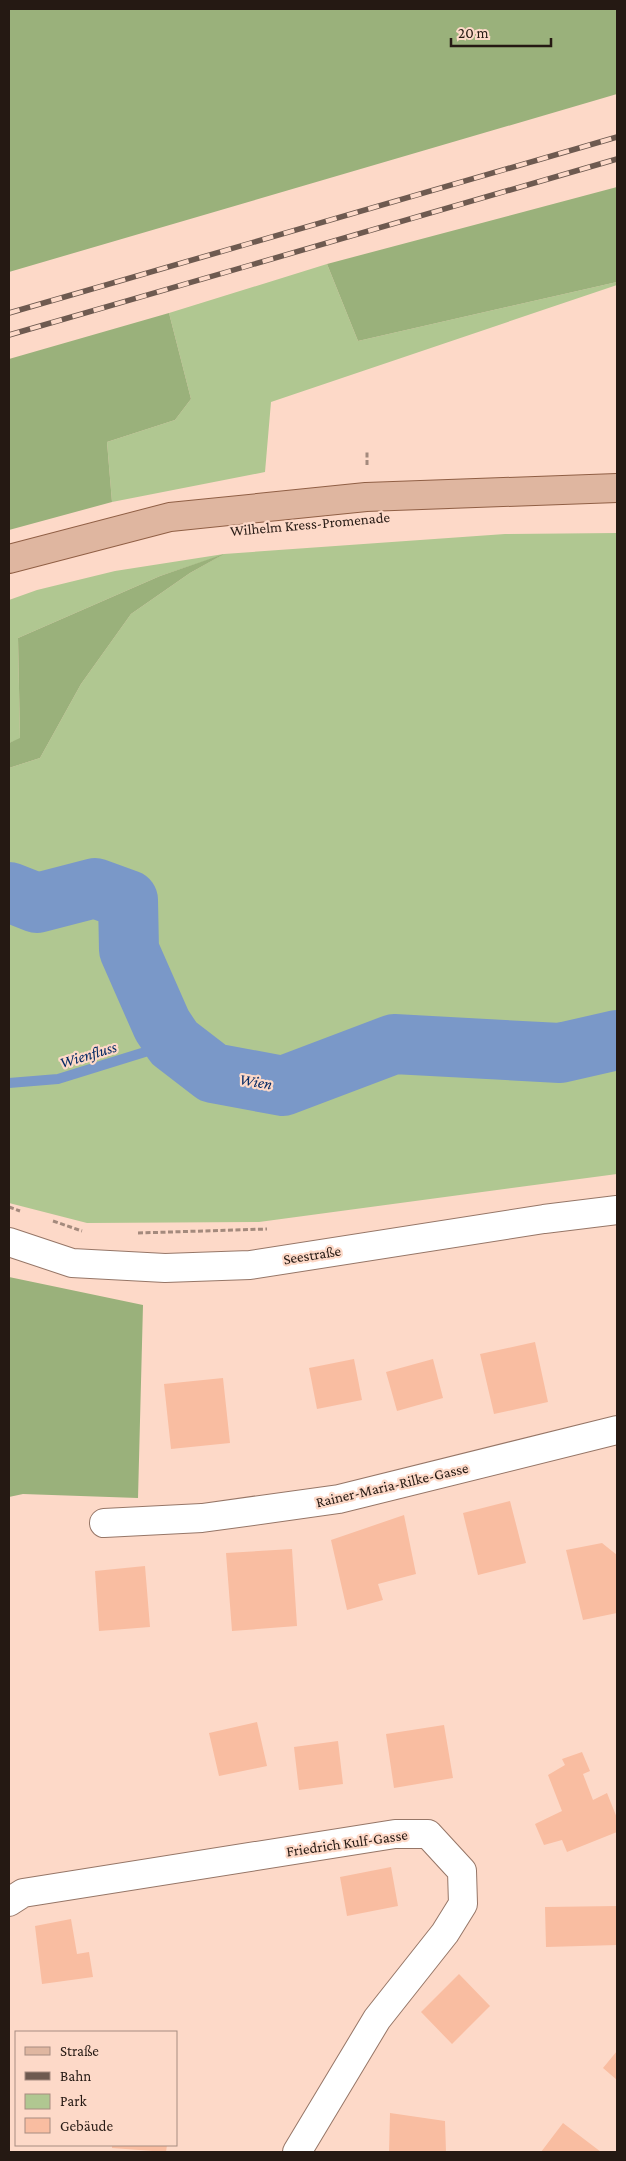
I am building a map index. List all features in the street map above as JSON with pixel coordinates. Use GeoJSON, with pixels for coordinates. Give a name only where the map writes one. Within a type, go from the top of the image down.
{"type":"FeatureCollection","features":[{"type":"Feature","properties":{"kind":"main road"},"geometry":{"type":"LineString","coordinates":[[9,559],[170,517],[366,497],[617,488]]}},
{"type":"Feature","properties":{"kind":"street","name":"Seestraße"},"geometry":{"type":"LineString","coordinates":[[9,1242],[72,1263],[165,1268],[250,1265],[544,1219],[617,1210]]}},
{"type":"Feature","properties":{"kind":"street","name":"Rainer-Maria-Rilke-Gasse"},"geometry":{"type":"LineString","coordinates":[[104,1523],[202,1518],[339,1500],[617,1430]]}},
{"type":"Feature","properties":{"kind":"street","name":"Friedrich Kulf-Gasse"},"geometry":{"type":"LineString","coordinates":[[9,1902],[23,1893],[395,1834],[428,1834],[462,1871],[463,1904],[445,1933],[377,2019],[297,2152]]}},
{"type":"Feature","properties":{"kind":"path"},"geometry":{"type":"LineString","coordinates":[[9,1207],[28,1213]]}},
{"type":"Feature","properties":{"kind":"path"},"geometry":{"type":"LineString","coordinates":[[46,1219],[84,1231]]}},
{"type":"Feature","properties":{"kind":"path"},"geometry":{"type":"LineString","coordinates":[[133,1233],[162,1234],[270,1228]]}},
{"type":"Feature","properties":{"kind":"green space"},"geometry":{"type":"Polygon","coordinates":[[[9,9],[617,9],[617,94],[9,272],[9,9]]]}},
{"type":"Feature","properties":{"kind":"green space"},"geometry":{"type":"Polygon","coordinates":[[[617,187],[617,282],[358,341],[327,264],[617,187]]]}},
{"type":"Feature","properties":{"kind":"green space"},"geometry":{"type":"Polygon","coordinates":[[[327,264],[358,341],[617,282],[617,285],[271,402],[265,472],[112,502],[107,442],[175,420],[191,399],[169,313],[327,264]]]}},
{"type":"Feature","properties":{"kind":"green space"},"geometry":{"type":"Polygon","coordinates":[[[169,313],[191,399],[175,420],[107,442],[112,502],[9,530],[9,359],[169,313]]]}},
{"type":"Feature","properties":{"kind":"green space"},"geometry":{"type":"Polygon","coordinates":[[[617,533],[617,1174],[259,1222],[87,1223],[9,1203],[9,768],[40,758],[81,684],[131,614],[190,573],[220,556],[160,576],[18,638],[20,739],[9,743],[9,600],[37,590],[115,571],[224,554],[505,534],[617,533]]]}},
{"type":"Feature","properties":{"kind":"green space"},"geometry":{"type":"Polygon","coordinates":[[[224,554],[190,573],[131,614],[81,684],[40,758],[9,768],[9,743],[20,738],[18,638],[160,576],[224,554]]]}},
{"type":"Feature","properties":{"kind":"green space"},"geometry":{"type":"Polygon","coordinates":[[[9,1277],[143,1305],[138,1498],[23,1494],[9,1497],[9,1277]]]}},
{"type":"Feature","properties":{"kind":"building"},"geometry":{"type":"Polygon","coordinates":[[[535,1342],[548,1402],[494,1414],[480,1354],[535,1342]]]}},
{"type":"Feature","properties":{"kind":"building"},"geometry":{"type":"Polygon","coordinates":[[[354,1359],[362,1400],[317,1409],[309,1368],[354,1359]]]}},
{"type":"Feature","properties":{"kind":"building"},"geometry":{"type":"Polygon","coordinates":[[[433,1359],[443,1398],[397,1411],[386,1372],[433,1359]]]}},
{"type":"Feature","properties":{"kind":"building"},"geometry":{"type":"Polygon","coordinates":[[[223,1378],[230,1443],[171,1449],[164,1384],[223,1378]]]}},
{"type":"Feature","properties":{"kind":"building"},"geometry":{"type":"Polygon","coordinates":[[[510,1501],[526,1563],[478,1575],[463,1513],[510,1501]]]}},
{"type":"Feature","properties":{"kind":"building"},"geometry":{"type":"Polygon","coordinates":[[[404,1515],[416,1574],[378,1584],[383,1600],[347,1610],[331,1540],[404,1515]]]}},
{"type":"Feature","properties":{"kind":"building"},"geometry":{"type":"Polygon","coordinates":[[[602,1543],[617,1555],[617,1613],[583,1620],[566,1550],[602,1543]]]}},
{"type":"Feature","properties":{"kind":"building"},"geometry":{"type":"Polygon","coordinates":[[[292,1549],[297,1626],[232,1631],[226,1553],[292,1549]]]}},
{"type":"Feature","properties":{"kind":"building"},"geometry":{"type":"Polygon","coordinates":[[[145,1566],[150,1627],[99,1631],[95,1571],[145,1566]]]}},
{"type":"Feature","properties":{"kind":"building"},"geometry":{"type":"Polygon","coordinates":[[[257,1722],[267,1766],[219,1776],[209,1733],[257,1722]]]}},
{"type":"Feature","properties":{"kind":"building"},"geometry":{"type":"Polygon","coordinates":[[[444,1725],[453,1778],[394,1788],[386,1734],[444,1725]]]}},
{"type":"Feature","properties":{"kind":"building"},"geometry":{"type":"Polygon","coordinates":[[[338,1741],[343,1784],[299,1790],[294,1747],[338,1741]]]}},
{"type":"Feature","properties":{"kind":"building"},"geometry":{"type":"Polygon","coordinates":[[[582,1752],[590,1771],[583,1774],[593,1800],[607,1793],[617,1818],[617,1832],[567,1852],[562,1840],[544,1845],[535,1824],[562,1811],[548,1775],[565,1765],[562,1759],[582,1752]]]}},
{"type":"Feature","properties":{"kind":"building"},"geometry":{"type":"Polygon","coordinates":[[[391,1867],[398,1906],[347,1916],[340,1877],[391,1867]]]}},
{"type":"Feature","properties":{"kind":"building"},"geometry":{"type":"Polygon","coordinates":[[[617,1906],[617,1945],[546,1947],[545,1907],[617,1906]]]}},
{"type":"Feature","properties":{"kind":"building"},"geometry":{"type":"Polygon","coordinates":[[[71,1919],[77,1954],[89,1952],[93,1977],[42,1984],[35,1926],[71,1919]]]}},
{"type":"Feature","properties":{"kind":"building"},"geometry":{"type":"Polygon","coordinates":[[[459,1974],[490,2006],[452,2044],[421,2012],[459,1974]]]}},
{"type":"Feature","properties":{"kind":"building"},"geometry":{"type":"Polygon","coordinates":[[[617,2051],[617,2080],[603,2068],[617,2051]]]}},
{"type":"Feature","properties":{"kind":"building"},"geometry":{"type":"Polygon","coordinates":[[[390,2113],[445,2121],[446,2152],[389,2152],[390,2113]]]}},
{"type":"Feature","properties":{"kind":"building"},"geometry":{"type":"Polygon","coordinates":[[[563,2123],[601,2152],[541,2152],[563,2123]]]}},
{"type":"Feature","properties":{"kind":"building"},"geometry":{"type":"Polygon","coordinates":[[[112,2146],[167,2146],[166,2152],[112,2148],[112,2146]]]}},
{"type":"Feature","properties":{"kind":"waterway","name":"Wien"},"geometry":{"type":"LineString","coordinates":[[9,892],[37,903],[95,888],[128,900],[129,950],[162,1025],[174,1043],[213,1073],[283,1086],[394,1044],[560,1053],[617,1040]]}},
{"type":"Feature","properties":{"kind":"waterway","name":"Wienfluss"},"geometry":{"type":"LineString","coordinates":[[9,1083],[58,1079],[174,1043]]}},
{"type":"Feature","properties":{"kind":"railway"},"geometry":{"type":"LineString","coordinates":[[9,313],[617,137]]}},
{"type":"Feature","properties":{"kind":"railway"},"geometry":{"type":"LineString","coordinates":[[9,335],[617,159]]}}]}
